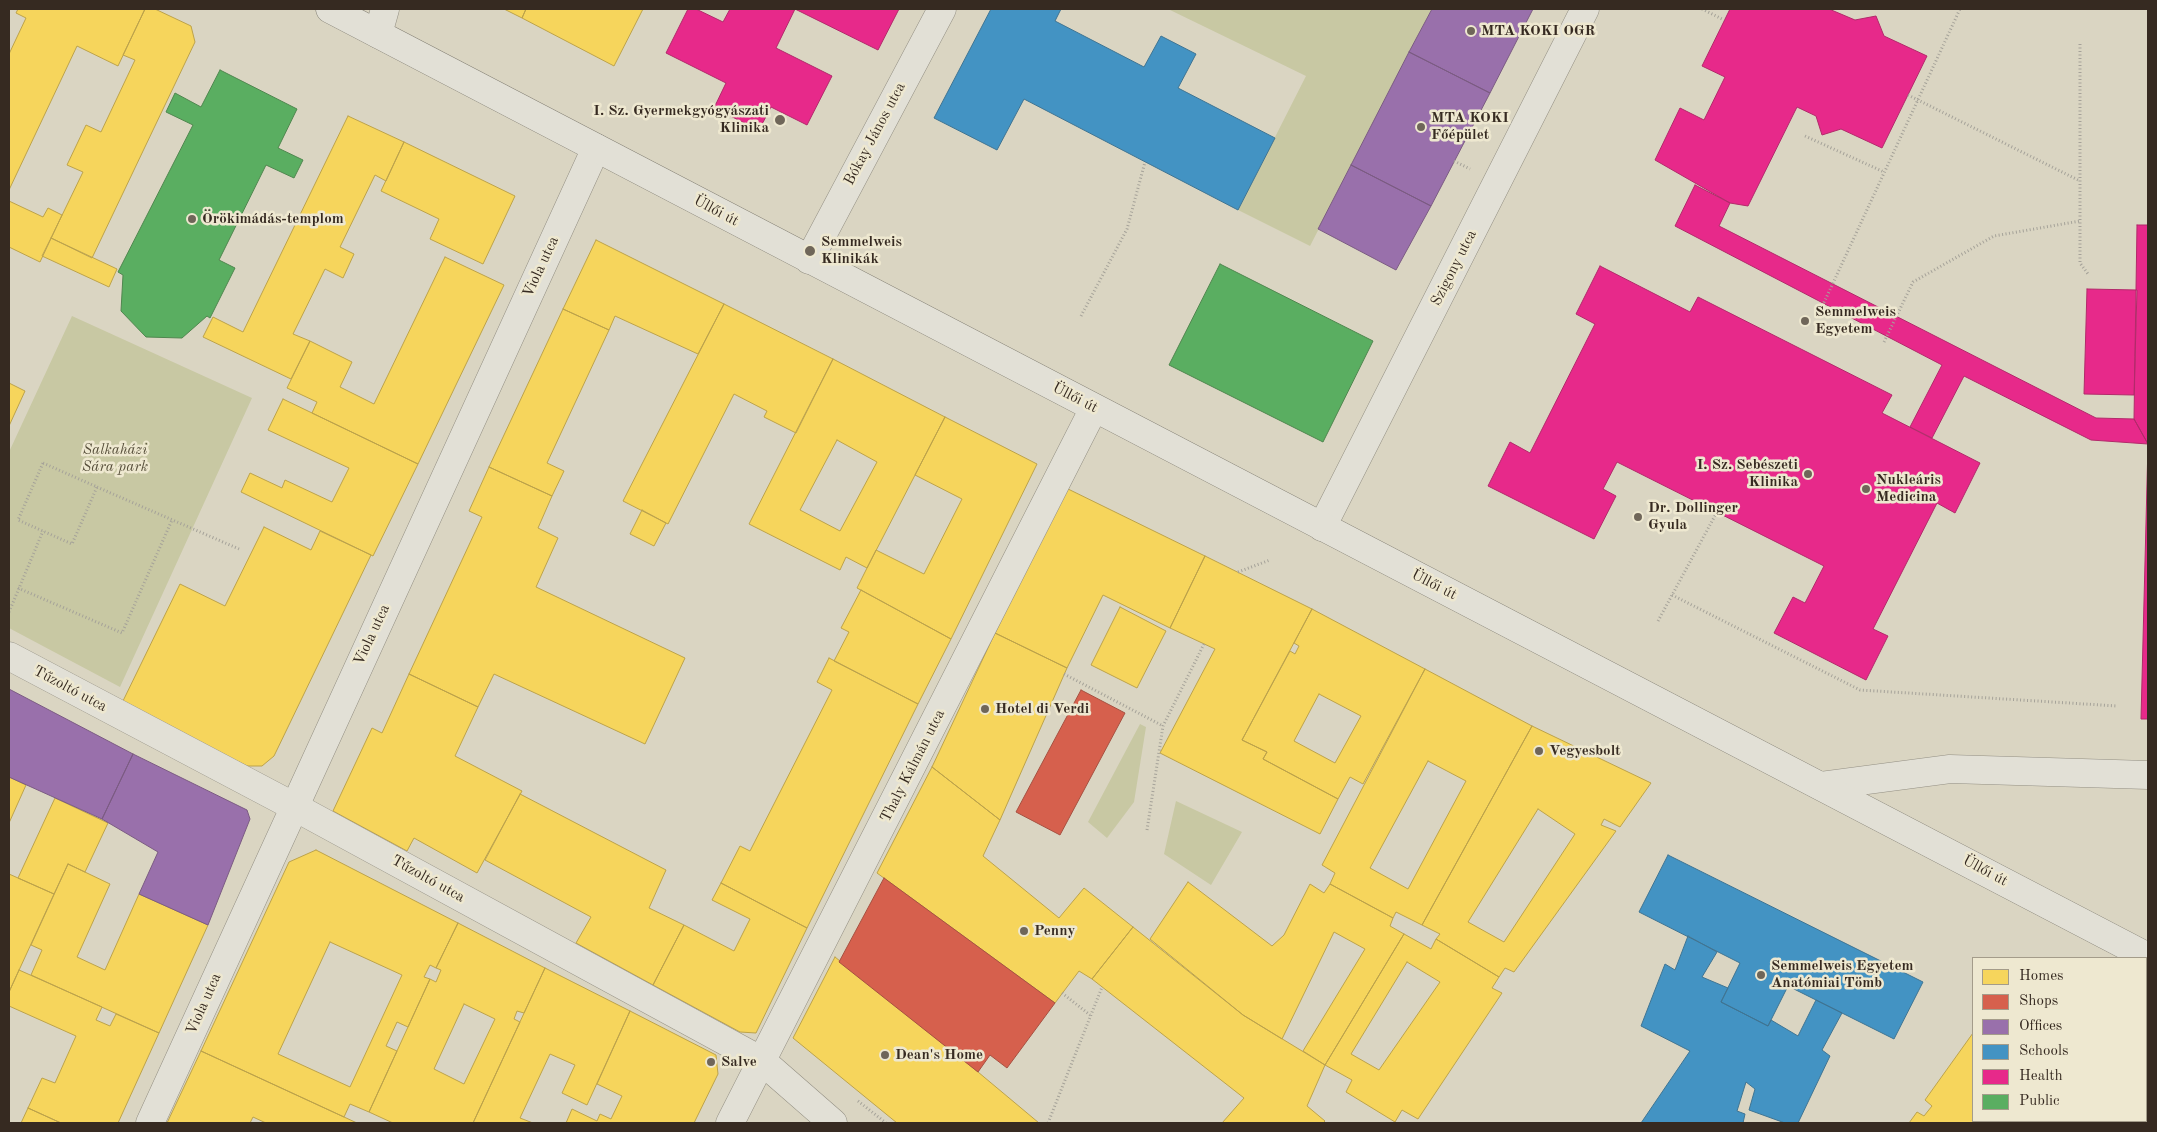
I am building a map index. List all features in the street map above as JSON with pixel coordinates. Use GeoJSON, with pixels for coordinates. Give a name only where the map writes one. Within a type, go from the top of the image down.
{"type":"FeatureCollection","features":[{"type":"Feature","properties":{"kind":"street","name":"Üllői út"},"geometry":{"type":"LineString","coordinates":[[330,9],[381,22],[596,148],[2148,957]]}},
{"type":"Feature","properties":{"kind":"street","name":"Bókay János utca"},"geometry":{"type":"LineString","coordinates":[[810,260],[942,9]]}},
{"type":"Feature","properties":{"kind":"street","name":"Szigony utca"},"geometry":{"type":"LineString","coordinates":[[1322,527],[1585,9]]}},
{"type":"Feature","properties":{"kind":"street","name":"Viola utca"},"geometry":{"type":"LineString","coordinates":[[150,1123],[596,148]]}},
{"type":"Feature","properties":{"kind":"street","name":"Thaly Kálmán utca"},"geometry":{"type":"LineString","coordinates":[[730,1123],[1072,455],[1094,408]]}},
{"type":"Feature","properties":{"kind":"street","name":"Tűzoltó utca"},"geometry":{"type":"LineString","coordinates":[[9,656],[294,806],[762,1061],[833,1123]]}},
{"type":"Feature","properties":{"kind":"street"},"geometry":{"type":"LineString","coordinates":[[1821,786],[1950,769],[2148,775]]}},
{"type":"Feature","properties":{"kind":"path"},"geometry":{"type":"LineString","coordinates":[[1702,9],[1724,20]]}},
{"type":"Feature","properties":{"kind":"path"},"geometry":{"type":"LineString","coordinates":[[1821,310],[1960,9]]}},
{"type":"Feature","properties":{"kind":"path"},"geometry":{"type":"LineString","coordinates":[[2080,44],[2080,263],[2088,274]]}},
{"type":"Feature","properties":{"kind":"path"},"geometry":{"type":"LineString","coordinates":[[1908,95],[2080,181]]}},
{"type":"Feature","properties":{"kind":"path"},"geometry":{"type":"LineString","coordinates":[[1805,136],[1884,172]]}},
{"type":"Feature","properties":{"kind":"path"},"geometry":{"type":"LineString","coordinates":[[1081,316],[1127,229],[1145,162]]}},
{"type":"Feature","properties":{"kind":"path"},"geometry":{"type":"LineString","coordinates":[[1884,342],[1913,282],[1994,236],[2080,221]]}},
{"type":"Feature","properties":{"kind":"path"},"geometry":{"type":"LineString","coordinates":[[97,486],[72,544],[18,520],[43,463],[97,486],[239,549]]}},
{"type":"Feature","properties":{"kind":"path"},"geometry":{"type":"LineString","coordinates":[[1658,621],[1717,512]]}},
{"type":"Feature","properties":{"kind":"path"},"geometry":{"type":"LineString","coordinates":[[18,588],[122,633],[172,520]]}},
{"type":"Feature","properties":{"kind":"path"},"geometry":{"type":"LineString","coordinates":[[9,612],[43,531]]}},
{"type":"Feature","properties":{"kind":"path"},"geometry":{"type":"LineString","coordinates":[[1238,572],[1270,560]]}},
{"type":"Feature","properties":{"kind":"path"},"geometry":{"type":"LineString","coordinates":[[1672,595],[1860,690],[2116,706]]}},
{"type":"Feature","properties":{"kind":"path"},"geometry":{"type":"LineString","coordinates":[[1147,830],[1162,726],[1204,644]]}},
{"type":"Feature","properties":{"kind":"path"},"geometry":{"type":"LineString","coordinates":[[1064,674],[1162,726]]}},
{"type":"Feature","properties":{"kind":"path"},"geometry":{"type":"LineString","coordinates":[[1048,1123],[1102,987]]}},
{"type":"Feature","properties":{"kind":"path"},"geometry":{"type":"LineString","coordinates":[[1062,993],[1090,1016]]}},
{"type":"Feature","properties":{"kind":"green space"},"geometry":{"type":"Polygon","coordinates":[[[1168,9],[1432,9],[1310,246],[1238,210],[1306,76],[1168,9]]]}},
{"type":"Feature","properties":{"kind":"green space","name":"Salkaházi Sára park"},"geometry":{"type":"Polygon","coordinates":[[[72,316],[252,398],[120,687],[9,628],[9,452],[72,316]]]}},
{"type":"Feature","properties":{"kind":"green space"},"geometry":{"type":"Polygon","coordinates":[[[1140,724],[1146,727],[1134,802],[1107,838],[1088,822],[1140,724]]]}},
{"type":"Feature","properties":{"kind":"green space"},"geometry":{"type":"Polygon","coordinates":[[[1176,801],[1242,832],[1211,885],[1164,854],[1176,801]]]}},
{"type":"Feature","properties":{"kind":"building: Homes"},"geometry":{"type":"Polygon","coordinates":[[[18,9],[145,9],[118,66],[77,46],[9,190],[9,54],[26,18],[16,13],[18,9]]]}},
{"type":"Feature","properties":{"kind":"building: Homes"},"geometry":{"type":"Polygon","coordinates":[[[145,9],[155,9],[191,26],[195,42],[92,258],[51,238],[83,172],[67,165],[86,125],[101,132],[135,60],[123,55],[145,9]]]}},
{"type":"Feature","properties":{"kind":"building: Homes"},"geometry":{"type":"Polygon","coordinates":[[[504,9],[526,9],[522,18],[504,9]]]}},
{"type":"Feature","properties":{"kind":"building: Homes"},"geometry":{"type":"Polygon","coordinates":[[[526,9],[643,9],[614,66],[522,18],[526,9]]]}},
{"type":"Feature","properties":{"kind":"building: Homes"},"geometry":{"type":"Polygon","coordinates":[[[348,116],[404,142],[386,181],[375,175],[340,247],[354,254],[343,278],[325,269],[293,334],[310,341],[291,379],[203,337],[213,317],[243,332],[348,116]]]}},
{"type":"Feature","properties":{"kind":"building: Homes"},"geometry":{"type":"Polygon","coordinates":[[[404,142],[515,196],[483,264],[430,239],[439,219],[381,191],[404,142]]]}},
{"type":"Feature","properties":{"kind":"building: Homes"},"geometry":{"type":"Polygon","coordinates":[[[9,201],[43,217],[48,208],[62,215],[40,262],[9,247],[9,201]]]}},
{"type":"Feature","properties":{"kind":"building: Homes"},"geometry":{"type":"Polygon","coordinates":[[[51,238],[117,269],[109,287],[42,256],[51,238]]]}},
{"type":"Feature","properties":{"kind":"building: Homes"},"geometry":{"type":"Polygon","coordinates":[[[596,240],[724,304],[698,354],[615,316],[609,330],[563,309],[596,240]]]}},
{"type":"Feature","properties":{"kind":"building: Homes"},"geometry":{"type":"Polygon","coordinates":[[[445,257],[504,285],[418,464],[312,413],[317,402],[287,388],[310,341],[352,362],[340,387],[374,404],[445,257]]]}},
{"type":"Feature","properties":{"kind":"building: Homes"},"geometry":{"type":"Polygon","coordinates":[[[724,304],[833,359],[796,433],[764,417],[767,411],[734,394],[668,524],[623,501],[724,304]]]}},
{"type":"Feature","properties":{"kind":"building: Homes"},"geometry":{"type":"Polygon","coordinates":[[[563,309],[609,330],[547,463],[564,471],[552,496],[489,467],[563,309]]]}},
{"type":"Feature","properties":{"kind":"building: Homes"},"geometry":{"type":"Polygon","coordinates":[[[833,359],[945,417],[867,568],[846,557],[840,570],[749,524],[833,359]],[[837,440],[800,510],[840,531],[877,462],[837,440]]]}},
{"type":"Feature","properties":{"kind":"building: Homes"},"geometry":{"type":"Polygon","coordinates":[[[9,383],[25,391],[9,426],[9,383]]]}},
{"type":"Feature","properties":{"kind":"building: Homes"},"geometry":{"type":"Polygon","coordinates":[[[283,399],[418,464],[373,556],[241,492],[250,473],[282,488],[285,480],[332,502],[349,468],[268,430],[283,399]]]}},
{"type":"Feature","properties":{"kind":"building: Homes"},"geometry":{"type":"Polygon","coordinates":[[[945,417],[1037,464],[951,639],[857,588],[876,550],[924,574],[962,499],[915,475],[945,417]]]}},
{"type":"Feature","properties":{"kind":"building: Homes"},"geometry":{"type":"Polygon","coordinates":[[[489,467],[552,496],[538,528],[558,538],[536,587],[685,658],[645,744],[494,674],[478,707],[409,674],[482,517],[469,511],[489,467]]]}},
{"type":"Feature","properties":{"kind":"building: Homes"},"geometry":{"type":"Polygon","coordinates":[[[1066,488],[1205,556],[1170,628],[1103,595],[1067,668],[995,633],[1066,488]]]}},
{"type":"Feature","properties":{"kind":"building: Homes"},"geometry":{"type":"Polygon","coordinates":[[[642,510],[666,523],[654,546],[630,534],[642,510]]]}},
{"type":"Feature","properties":{"kind":"building: Homes"},"geometry":{"type":"Polygon","coordinates":[[[264,527],[311,550],[320,531],[371,555],[274,756],[262,766],[247,766],[121,705],[180,584],[225,606],[264,527]]]}},
{"type":"Feature","properties":{"kind":"building: Homes"},"geometry":{"type":"Polygon","coordinates":[[[1205,556],[1312,609],[1242,740],[1267,752],[1263,759],[1338,799],[1320,834],[1160,753],[1215,649],[1170,628],[1205,556]]]}},
{"type":"Feature","properties":{"kind":"building: Homes"},"geometry":{"type":"Polygon","coordinates":[[[861,590],[951,639],[918,704],[834,661],[849,632],[841,628],[861,590]]]}},
{"type":"Feature","properties":{"kind":"building: Homes"},"geometry":{"type":"Polygon","coordinates":[[[1120,607],[1166,631],[1137,688],[1091,665],[1120,607]]]}},
{"type":"Feature","properties":{"kind":"building: Homes"},"geometry":{"type":"Polygon","coordinates":[[[1312,609],[1425,669],[1363,784],[1350,777],[1338,799],[1263,759],[1267,752],[1242,740],[1290,651],[1295,654],[1299,646],[1294,643],[1312,609]],[[1319,694],[1294,741],[1335,763],[1361,716],[1319,694]]]}},
{"type":"Feature","properties":{"kind":"building: Homes"},"geometry":{"type":"Polygon","coordinates":[[[995,633],[1067,668],[1000,820],[932,767],[995,633]]]}},
{"type":"Feature","properties":{"kind":"building: Homes"},"geometry":{"type":"Polygon","coordinates":[[[829,658],[918,704],[807,928],[721,883],[740,846],[750,851],[832,690],[817,682],[829,658]]]}},
{"type":"Feature","properties":{"kind":"building: Homes"},"geometry":{"type":"Polygon","coordinates":[[[1425,669],[1532,726],[1422,925],[1396,912],[1393,918],[1330,884],[1335,873],[1322,865],[1425,669]],[[1428,761],[1370,868],[1408,889],[1466,781],[1428,761]]]}},
{"type":"Feature","properties":{"kind":"building: Homes"},"geometry":{"type":"Polygon","coordinates":[[[409,674],[478,707],[455,756],[522,791],[477,873],[414,838],[407,851],[333,811],[372,728],[382,733],[409,674]]]}},
{"type":"Feature","properties":{"kind":"building: Homes"},"geometry":{"type":"Polygon","coordinates":[[[1532,726],[1651,783],[1620,827],[1604,819],[1601,825],[1616,831],[1514,972],[1505,968],[1499,977],[1436,939],[1440,934],[1422,925],[1532,726]],[[1538,809],[1468,922],[1504,942],[1575,834],[1538,809]]]}},
{"type":"Feature","properties":{"kind":"building: Homes"},"geometry":{"type":"Polygon","coordinates":[[[932,767],[1000,820],[983,856],[1059,918],[1084,888],[1133,927],[1092,979],[1079,971],[1055,1003],[877,873],[932,767]]]}},
{"type":"Feature","properties":{"kind":"building: Homes"},"geometry":{"type":"Polygon","coordinates":[[[9,777],[26,785],[9,823],[9,777]]]}},
{"type":"Feature","properties":{"kind":"building: Homes"},"geometry":{"type":"Polygon","coordinates":[[[520,794],[666,870],[649,908],[684,925],[653,985],[576,943],[591,917],[485,860],[520,794]]]}},
{"type":"Feature","properties":{"kind":"building: Homes"},"geometry":{"type":"Polygon","coordinates":[[[55,798],[108,823],[85,872],[68,864],[54,894],[18,878],[55,798]]]}},
{"type":"Feature","properties":{"kind":"building: Homes"},"geometry":{"type":"Polygon","coordinates":[[[316,850],[458,923],[436,968],[430,965],[424,977],[430,979],[408,1027],[397,1022],[386,1046],[397,1051],[369,1112],[350,1104],[344,1117],[201,1051],[289,862],[316,850]],[[330,942],[278,1054],[350,1087],[402,975],[330,942]]]}},
{"type":"Feature","properties":{"kind":"building: Homes"},"geometry":{"type":"Polygon","coordinates":[[[68,864],[110,884],[77,957],[105,970],[139,894],[208,925],[159,1033],[31,975],[42,950],[31,945],[68,864]]]}},
{"type":"Feature","properties":{"kind":"building: Homes"},"geometry":{"type":"Polygon","coordinates":[[[9,874],[54,894],[9,992],[9,874]]]}},
{"type":"Feature","properties":{"kind":"building: Homes"},"geometry":{"type":"Polygon","coordinates":[[[1188,882],[1272,946],[1284,935],[1310,884],[1324,893],[1330,884],[1393,918],[1390,926],[1404,934],[1325,1065],[1303,1051],[1365,949],[1334,932],[1282,1039],[1243,1015],[1150,939],[1188,882]]]}},
{"type":"Feature","properties":{"kind":"building: Homes"},"geometry":{"type":"Polygon","coordinates":[[[721,883],[807,928],[756,1033],[740,1032],[653,985],[684,925],[734,951],[750,919],[712,900],[721,883]]]}},
{"type":"Feature","properties":{"kind":"building: Homes"},"geometry":{"type":"Polygon","coordinates":[[[458,923],[545,968],[524,1013],[517,1011],[514,1019],[520,1022],[473,1123],[393,1123],[369,1112],[430,979],[436,982],[441,970],[436,968],[458,923]],[[464,1004],[434,1069],[464,1084],[495,1019],[464,1004]]]}},
{"type":"Feature","properties":{"kind":"building: Homes"},"geometry":{"type":"Polygon","coordinates":[[[1133,927],[1243,1015],[1325,1065],[1307,1106],[1325,1121],[1323,1123],[1222,1123],[1244,1098],[1092,979],[1133,927]]]}},
{"type":"Feature","properties":{"kind":"building: Homes"},"geometry":{"type":"Polygon","coordinates":[[[1404,934],[1431,949],[1436,939],[1499,977],[1492,988],[1502,993],[1418,1119],[1402,1110],[1395,1122],[1346,1092],[1352,1080],[1325,1065],[1404,934]],[[1407,962],[1351,1054],[1379,1070],[1440,982],[1407,962]]]}},
{"type":"Feature","properties":{"kind":"building: Homes","name":"Dean's Home"},"geometry":{"type":"Polygon","coordinates":[[[835,957],[1039,1123],[897,1123],[793,1038],[835,957]]]}},
{"type":"Feature","properties":{"kind":"building: Homes"},"geometry":{"type":"Polygon","coordinates":[[[545,968],[630,1011],[587,1105],[562,1093],[575,1065],[550,1054],[520,1118],[533,1123],[473,1123],[545,968]]]}},
{"type":"Feature","properties":{"kind":"building: Homes"},"geometry":{"type":"Polygon","coordinates":[[[19,970],[102,1007],[96,1020],[110,1026],[116,1014],[159,1033],[118,1123],[61,1123],[28,1108],[42,1078],[55,1083],[76,1036],[9,1006],[9,992],[19,970]]]}},
{"type":"Feature","properties":{"kind":"building: Homes"},"geometry":{"type":"Polygon","coordinates":[[[630,1011],[716,1055],[718,1074],[694,1123],[566,1123],[572,1109],[597,1121],[600,1114],[611,1119],[622,1096],[597,1084],[630,1011]]]}},
{"type":"Feature","properties":{"kind":"building: Homes"},"geometry":{"type":"Polygon","coordinates":[[[1972,1034],[1972,1122],[2006,1123],[1909,1123],[1917,1112],[1924,1116],[1932,1106],[1925,1100],[1972,1034]]]}},
{"type":"Feature","properties":{"kind":"building: Homes"},"geometry":{"type":"Polygon","coordinates":[[[2148,1045],[2148,1123],[2084,1122],[2147,1122],[2148,1045]]]}},
{"type":"Feature","properties":{"kind":"building: Homes"},"geometry":{"type":"Polygon","coordinates":[[[201,1051],[357,1123],[266,1123],[253,1117],[250,1123],[167,1123],[201,1051]]]}},
{"type":"Feature","properties":{"kind":"building: Homes"},"geometry":{"type":"Polygon","coordinates":[[[28,1108],[61,1123],[21,1123],[28,1108]]]}},
{"type":"Feature","properties":{"kind":"building: Shops"},"geometry":{"type":"Polygon","coordinates":[[[1081,690],[1125,713],[1060,835],[1016,812],[1081,690]]]}},
{"type":"Feature","properties":{"kind":"building: Shops"},"geometry":{"type":"Polygon","coordinates":[[[884,878],[1055,1003],[1007,1068],[990,1055],[978,1072],[839,962],[884,878]]]}},
{"type":"Feature","properties":{"kind":"building: Offices","name":"MTA KOKI OGR"},"geometry":{"type":"Polygon","coordinates":[[[1432,9],[1533,9],[1490,93],[1409,52],[1432,9]]]}},
{"type":"Feature","properties":{"kind":"building: Offices","name":"MTA KOKI Főépület"},"geometry":{"type":"Polygon","coordinates":[[[1409,52],[1490,93],[1431,206],[1351,165],[1409,52]]]}},
{"type":"Feature","properties":{"kind":"building: Offices"},"geometry":{"type":"Polygon","coordinates":[[[1351,165],[1431,206],[1396,270],[1318,229],[1351,165]]]}},
{"type":"Feature","properties":{"kind":"building: Offices"},"geometry":{"type":"Polygon","coordinates":[[[9,689],[133,754],[102,819],[9,777],[9,689]]]}},
{"type":"Feature","properties":{"kind":"building: Offices"},"geometry":{"type":"Polygon","coordinates":[[[133,754],[247,810],[250,819],[208,925],[139,894],[158,852],[102,819],[133,754]]]}},
{"type":"Feature","properties":{"kind":"building: Schools"},"geometry":{"type":"Polygon","coordinates":[[[991,9],[1061,9],[1055,21],[1144,67],[1161,36],[1196,54],[1178,88],[1275,138],[1238,210],[1024,99],[997,150],[934,118],[991,9]]]}},
{"type":"Feature","properties":{"kind":"building: Schools"},"geometry":{"type":"Polygon","coordinates":[[[1668,855],[1923,982],[1894,1039],[1788,986],[1768,1026],[1721,1002],[1740,963],[1639,912],[1668,855]]]}},
{"type":"Feature","properties":{"kind":"building: Schools"},"geometry":{"type":"Polygon","coordinates":[[[1688,936],[1717,952],[1702,977],[1728,988],[1721,1002],[1768,1026],[1771,1020],[1798,1036],[1816,1000],[1842,1013],[1822,1050],[1830,1056],[1798,1123],[1785,1123],[1749,1110],[1755,1089],[1746,1082],[1737,1111],[1745,1114],[1743,1123],[1641,1123],[1690,1051],[1641,1026],[1665,964],[1675,970],[1688,936]]]}},
{"type":"Feature","properties":{"kind":"building: Health"},"geometry":{"type":"Polygon","coordinates":[[[688,9],[696,9],[723,22],[730,9],[795,9],[776,48],[832,76],[807,125],[771,107],[759,130],[714,108],[726,83],[666,53],[688,9]]]}},
{"type":"Feature","properties":{"kind":"building: Health"},"geometry":{"type":"Polygon","coordinates":[[[795,9],[899,9],[878,50],[795,9]]]}},
{"type":"Feature","properties":{"kind":"building: Health"},"geometry":{"type":"Polygon","coordinates":[[[1730,9],[1829,9],[1855,20],[1876,16],[1884,36],[1927,56],[1882,148],[1841,129],[1822,135],[1816,116],[1797,107],[1748,206],[1730,203],[1655,160],[1680,108],[1704,120],[1725,77],[1702,66],[1730,9]]]}},
{"type":"Feature","properties":{"kind":"building: Health"},"geometry":{"type":"Polygon","coordinates":[[[1695,185],[1730,203],[1719,226],[2096,418],[2134,419],[2148,444],[2091,440],[1964,376],[1932,438],[1910,427],[1942,365],[1675,226],[1695,185]]]}},
{"type":"Feature","properties":{"kind":"building: Health"},"geometry":{"type":"Polygon","coordinates":[[[2137,225],[2148,225],[2148,444],[2134,419],[2137,225]]]}},
{"type":"Feature","properties":{"kind":"building: Health","name":"I. Sz. Sebészeti Klinika"},"geometry":{"type":"Polygon","coordinates":[[[1600,266],[1690,312],[1698,297],[1892,395],[1882,413],[1980,463],[1955,513],[1937,503],[1873,629],[1888,636],[1866,680],[1774,633],[1793,597],[1805,603],[1824,566],[1617,462],[1603,489],[1616,496],[1594,539],[1488,486],[1510,442],[1530,453],[1595,324],[1576,314],[1600,266]]]}},
{"type":"Feature","properties":{"kind":"building: Health"},"geometry":{"type":"Polygon","coordinates":[[[2087,289],[2137,290],[2134,395],[2084,394],[2087,289]]]}},
{"type":"Feature","properties":{"kind":"building: Health"},"geometry":{"type":"Polygon","coordinates":[[[2148,444],[2148,719],[2141,719],[2148,444]]]}},
{"type":"Feature","properties":{"kind":"building: Public","name":"Örökimádás-templom"},"geometry":{"type":"Polygon","coordinates":[[[220,70],[297,109],[278,148],[303,160],[294,178],[266,165],[219,260],[235,268],[210,318],[207,316],[182,338],[146,337],[121,311],[123,275],[118,272],[193,125],[166,112],[175,93],[201,107],[220,70]]]}},
{"type":"Feature","properties":{"kind":"building: Public"},"geometry":{"type":"Polygon","coordinates":[[[1220,264],[1373,341],[1323,442],[1169,365],[1220,264]]]}},
{"type":"Feature","properties":{"kind":"place","name":"MTA KOKI OGR"},"geometry":{"type":"Point","coordinates":[1471,31]}},
{"type":"Feature","properties":{"kind":"place","name":"I. Sz. Gyermekgyógyászati Klinika"},"geometry":{"type":"Point","coordinates":[780,120]}},
{"type":"Feature","properties":{"kind":"place","name":"MTA KOKI Főépület"},"geometry":{"type":"Point","coordinates":[1421,127]}},
{"type":"Feature","properties":{"kind":"place","name":"Örökimádás-templom"},"geometry":{"type":"Point","coordinates":[192,219]}},
{"type":"Feature","properties":{"kind":"place","name":"Semmelweis Klinikák"},"geometry":{"type":"Point","coordinates":[810,251]}},
{"type":"Feature","properties":{"kind":"place","name":"Semmelweis Egyetem"},"geometry":{"type":"Point","coordinates":[1805,321]}},
{"type":"Feature","properties":{"kind":"place","name":"I. Sz. Sebészeti Klinika"},"geometry":{"type":"Point","coordinates":[1808,474]}},
{"type":"Feature","properties":{"kind":"place","name":"Nukleáris Medicina"},"geometry":{"type":"Point","coordinates":[1866,489]}},
{"type":"Feature","properties":{"kind":"place","name":"Dr. Dollinger Gyula"},"geometry":{"type":"Point","coordinates":[1638,517]}},
{"type":"Feature","properties":{"kind":"place","name":"Hotel di Verdi"},"geometry":{"type":"Point","coordinates":[985,709]}},
{"type":"Feature","properties":{"kind":"place","name":"Vegyesbolt"},"geometry":{"type":"Point","coordinates":[1539,751]}},
{"type":"Feature","properties":{"kind":"place","name":"Penny"},"geometry":{"type":"Point","coordinates":[1024,931]}},
{"type":"Feature","properties":{"kind":"place","name":"Semmelweis Egyetem Anatómiai Tömb"},"geometry":{"type":"Point","coordinates":[1761,975]}},
{"type":"Feature","properties":{"kind":"place","name":"Dean's Home"},"geometry":{"type":"Point","coordinates":[885,1055]}},
{"type":"Feature","properties":{"kind":"place","name":"Salve"},"geometry":{"type":"Point","coordinates":[711,1062]}}]}
